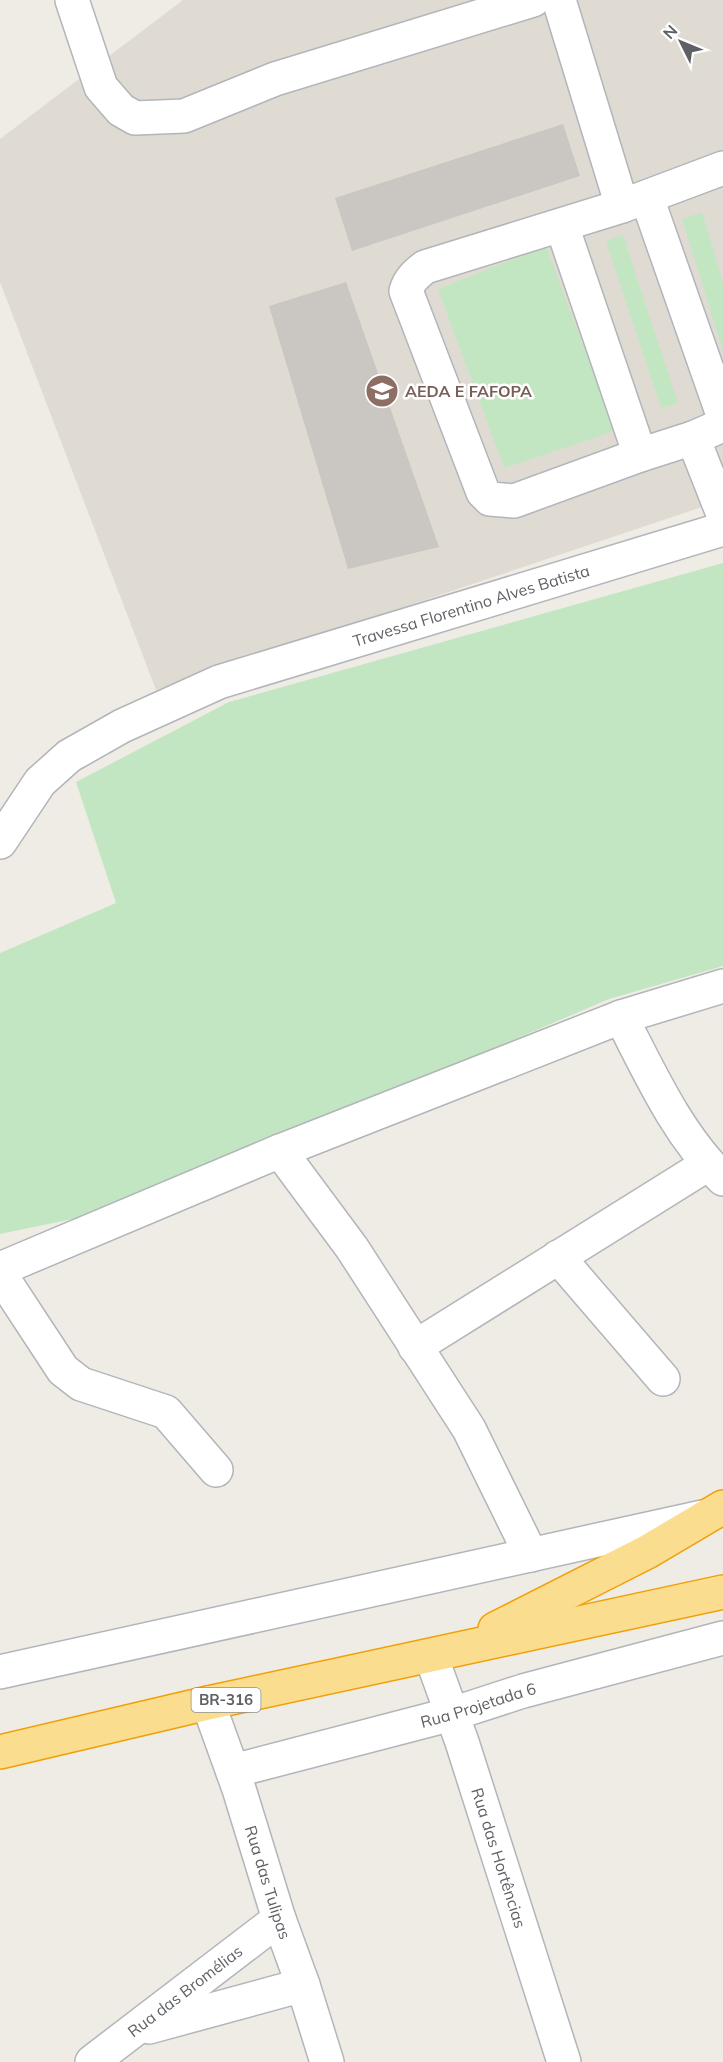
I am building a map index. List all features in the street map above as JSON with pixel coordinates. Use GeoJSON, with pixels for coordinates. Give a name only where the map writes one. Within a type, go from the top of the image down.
{"type":"FeatureCollection","features":[{"type":"Feature","properties":{"kind":"highway"},"geometry":{"type":"LineString","coordinates":[[442,1653],[647,1552],[716,1511]]}},
{"type":"Feature","properties":{"kind":"highway","name":"BR-316"},"geometry":{"type":"LineString","coordinates":[[0,1752],[208,1703],[723,1592]]}},
{"type":"Feature","properties":{"kind":"street"},"geometry":{"type":"LineString","coordinates":[[72,0],[101,87],[121,110],[135,118],[184,116],[275,79],[532,0]]}},
{"type":"Feature","properties":{"kind":"street"},"geometry":{"type":"LineString","coordinates":[[559,0],[634,202],[723,415]]}},
{"type":"Feature","properties":{"kind":"street"},"geometry":{"type":"LineString","coordinates":[[723,168],[634,202],[562,226],[425,267],[415,274],[406,291],[483,492],[489,499],[514,501],[693,438],[723,425]]}},
{"type":"Feature","properties":{"kind":"street"},"geometry":{"type":"LineString","coordinates":[[562,226],[640,455]]}},
{"type":"Feature","properties":{"kind":"street"},"geometry":{"type":"LineString","coordinates":[[693,438],[723,514]]}},
{"type":"Feature","properties":{"kind":"street","name":"Travessa Florentino Alves Batista"},"geometry":{"type":"LineString","coordinates":[[0,842],[40,782],[69,756],[122,726],[219,682],[723,529]]}},
{"type":"Feature","properties":{"kind":"street"},"geometry":{"type":"LineString","coordinates":[[0,1269],[280,1151],[621,1017],[723,987]]}},
{"type":"Feature","properties":{"kind":"street"},"geometry":{"type":"LineString","coordinates":[[415,1347],[558,1257],[716,1171],[662,1097],[621,1017]]}},
{"type":"Feature","properties":{"kind":"street"},"geometry":{"type":"LineString","coordinates":[[280,1151],[352,1248],[469,1429],[531,1555]]}},
{"type":"Feature","properties":{"kind":"street"},"geometry":{"type":"LineString","coordinates":[[558,1257],[663,1379]]}},
{"type":"Feature","properties":{"kind":"street"},"geometry":{"type":"LineString","coordinates":[[0,1274],[63,1370],[81,1383],[166,1412],[216,1470]]}},
{"type":"Feature","properties":{"kind":"street"},"geometry":{"type":"LineString","coordinates":[[0,1672],[531,1555],[716,1511]]}},
{"type":"Feature","properties":{"kind":"street","name":"Rua Projetada 6"},"geometry":{"type":"LineString","coordinates":[[233,1772],[452,1714],[523,1691],[723,1638]]}},
{"type":"Feature","properties":{"kind":"street","name":"Rua das Hortências"},"geometry":{"type":"LineString","coordinates":[[442,1653],[452,1714],[564,2062]]}},
{"type":"Feature","properties":{"kind":"street","name":"Rua das Tulipas"},"geometry":{"type":"LineString","coordinates":[[208,1703],[233,1772],[327,2062]]}},
{"type":"Feature","properties":{"kind":"street","name":"Rua das Bromélias"},"geometry":{"type":"LineString","coordinates":[[92,2062],[279,1919]]}},
{"type":"Feature","properties":{"kind":"street"},"geometry":{"type":"LineString","coordinates":[[131,2032],[303,1985]]}},
{"type":"Feature","properties":{"kind":"shaded area","name":"AEDA E FAFOPA"},"geometry":{"type":"Polygon","coordinates":[[[183,0],[723,0],[723,500],[156,690],[0,282],[0,139],[183,0]]]}},
{"type":"Feature","properties":{"kind":"green space"},"geometry":{"type":"Polygon","coordinates":[[[702,212],[723,282],[723,351],[682,219],[702,212]]]}},
{"type":"Feature","properties":{"kind":"green space"},"geometry":{"type":"Polygon","coordinates":[[[623,235],[678,403],[661,408],[606,241],[623,235]]]}},
{"type":"Feature","properties":{"kind":"green space"},"geometry":{"type":"Polygon","coordinates":[[[546,246],[615,431],[504,468],[438,289],[546,246]]]}},
{"type":"Feature","properties":{"kind":"green space"},"geometry":{"type":"Polygon","coordinates":[[[723,563],[723,966],[609,999],[116,1210],[0,1234],[0,953],[116,903],[76,782],[229,702],[723,563]]]}},
{"type":"Feature","properties":{"kind":"building"},"geometry":{"type":"Polygon","coordinates":[[[563,124],[580,176],[352,251],[335,198],[563,124]]]}},
{"type":"Feature","properties":{"kind":"building"},"geometry":{"type":"Polygon","coordinates":[[[346,282],[439,547],[348,569],[269,306],[346,282]]]}},
{"type":"Feature","properties":{"kind":"place","name":"AEDA E FAFOPA"},"geometry":{"type":"Point","coordinates":[382,391]}}]}
